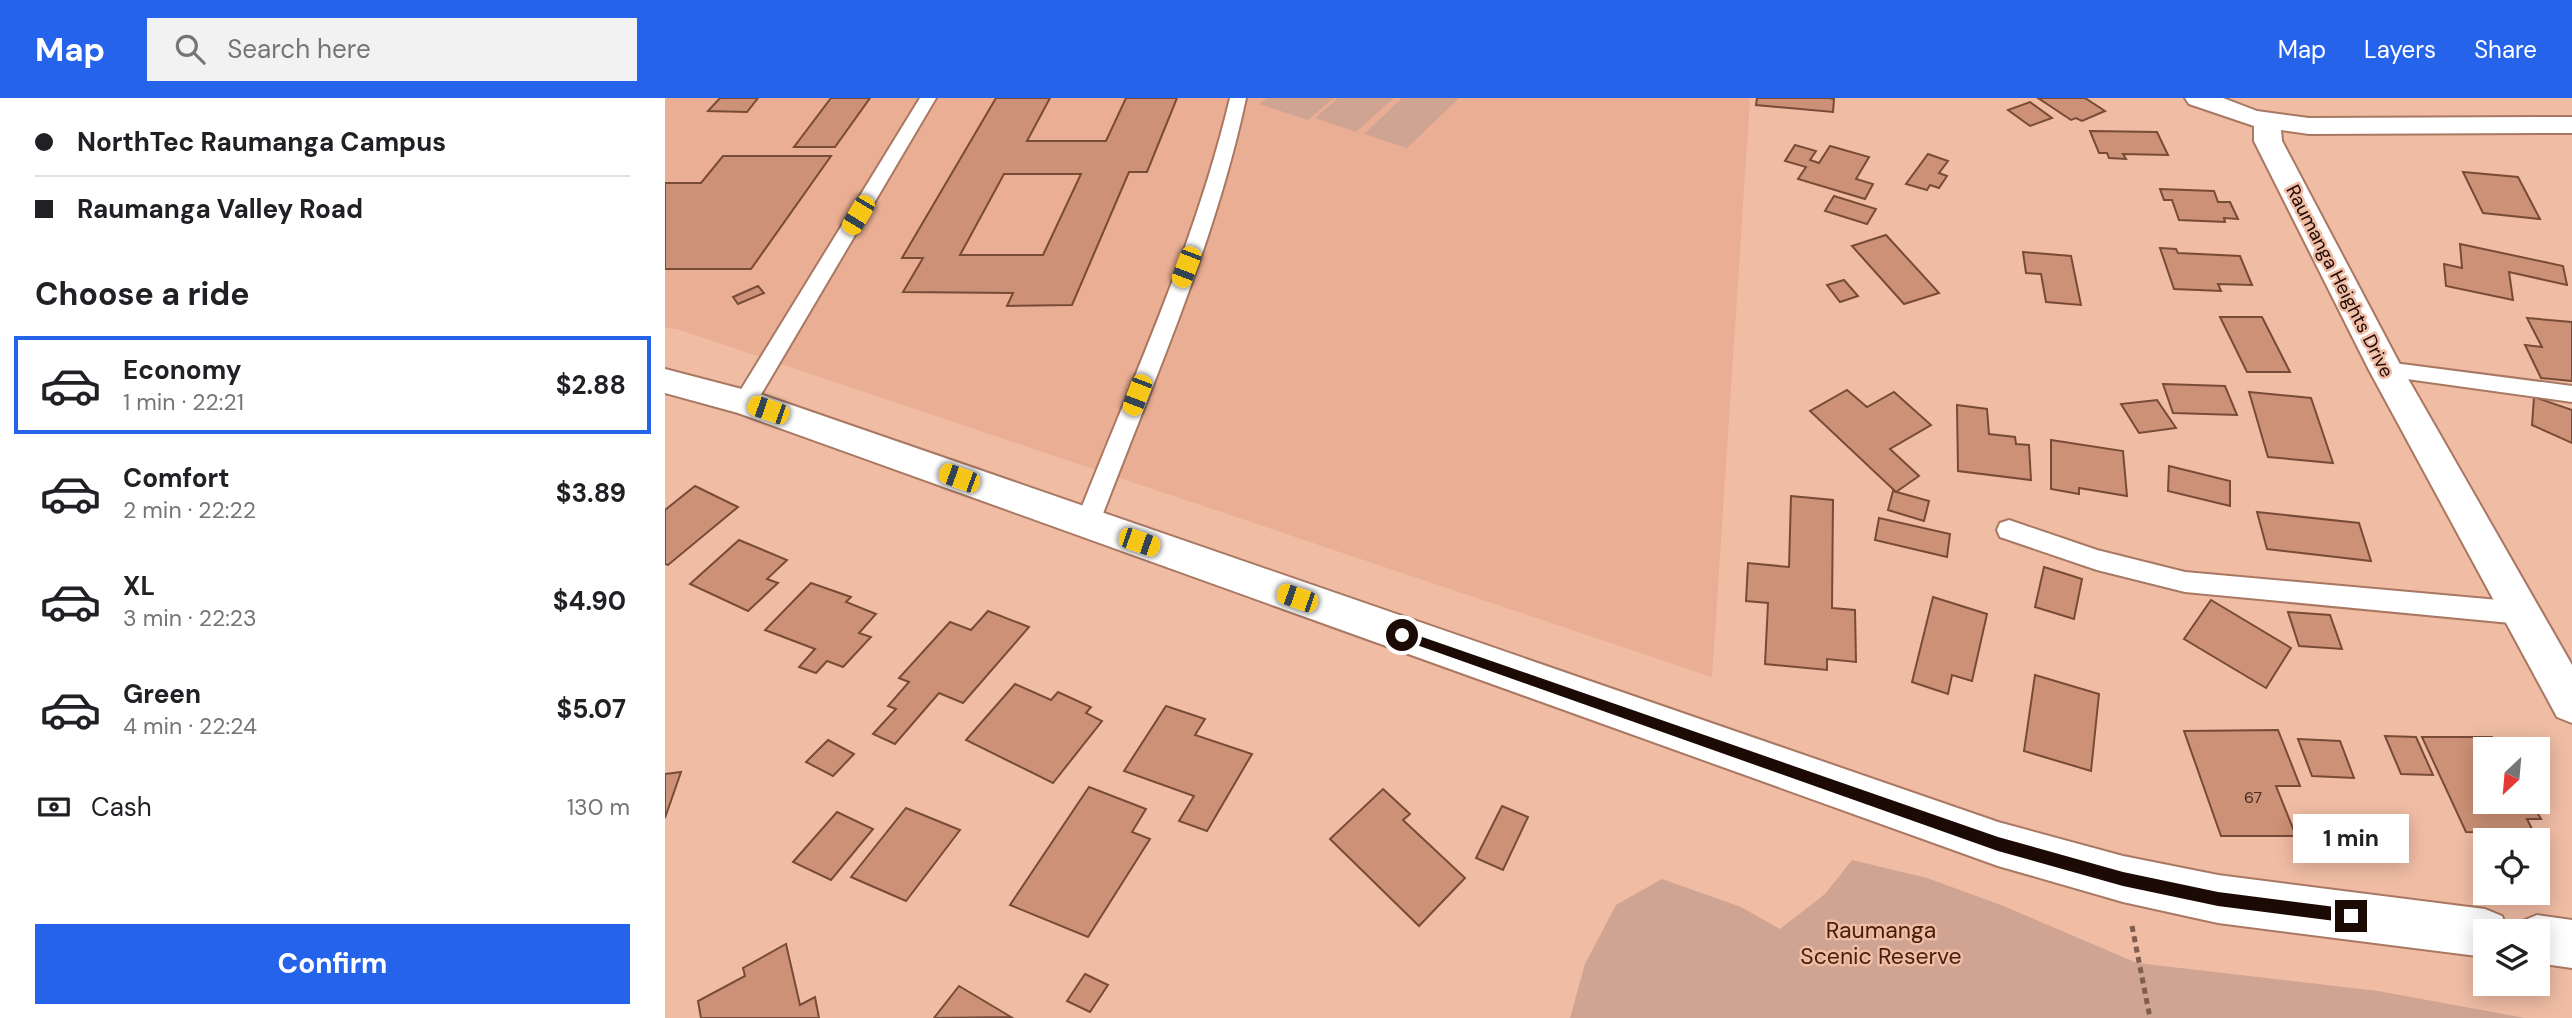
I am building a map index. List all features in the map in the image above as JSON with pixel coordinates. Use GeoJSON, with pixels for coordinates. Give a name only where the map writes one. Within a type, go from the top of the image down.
{"type":"FeatureCollection","features":[{"type":"Feature","properties":{"kind":"street"},"geometry":{"type":"LineString","coordinates":[[2198,98],[2239,115],[2267,122],[2309,126],[2572,125]]}},
{"type":"Feature","properties":{"kind":"street","name":"Raumanga Heights Drive"},"geometry":{"type":"LineString","coordinates":[[2267,122],[2268,141],[2386,370],[2572,704]]}},
{"type":"Feature","properties":{"kind":"street"},"geometry":{"type":"LineString","coordinates":[[665,381],[745,402],[1986,840],[2123,879],[2218,899],[2473,931]]}},
{"type":"Feature","properties":{"kind":"street"},"geometry":{"type":"LineString","coordinates":[[2550,941],[2572,944]]}},
{"type":"Feature","properties":{"kind":"lane"},"geometry":{"type":"LineString","coordinates":[[745,402],[928,98]]}},
{"type":"Feature","properties":{"kind":"lane"},"geometry":{"type":"LineString","coordinates":[[1087,524],[1206,215],[1226,151],[1238,98]]}},
{"type":"Feature","properties":{"kind":"lane"},"geometry":{"type":"LineString","coordinates":[[2386,370],[2572,394]]}},
{"type":"Feature","properties":{"kind":"lane"},"geometry":{"type":"LineString","coordinates":[[2009,530],[2097,560],[2185,582],[2521,613]]}},
{"type":"Feature","properties":{"kind":"path"},"geometry":{"type":"LineString","coordinates":[[2123,879],[2150,1018]]}},
{"type":"Feature","properties":{"kind":"shaded area"},"geometry":{"type":"Polygon","coordinates":[[[665,98],[1750,98],[1712,677],[677,329],[665,328],[665,98]]]}},
{"type":"Feature","properties":{"kind":"green space"},"geometry":{"type":"Polygon","coordinates":[[[1267,98],[1334,98],[1308,120],[1259,104],[1267,98]]]}},
{"type":"Feature","properties":{"kind":"green space"},"geometry":{"type":"Polygon","coordinates":[[[1338,98],[1394,98],[1356,132],[1315,118],[1338,98]]]}},
{"type":"Feature","properties":{"kind":"green space"},"geometry":{"type":"Polygon","coordinates":[[[1402,98],[1459,98],[1407,148],[1364,134],[1402,98]]]}},
{"type":"Feature","properties":{"kind":"green space","name":"Raumanga Scenic Reserve"},"geometry":{"type":"Polygon","coordinates":[[[1852,860],[1927,878],[2001,905],[2137,963],[2378,991],[2525,1018],[1570,1018],[1585,964],[1616,905],[1662,879],[1741,907],[1780,929],[1825,894],[1852,860]]]}},
{"type":"Feature","properties":{"kind":"building"},"geometry":{"type":"Polygon","coordinates":[[[720,98],[758,98],[747,112],[708,111],[720,98]]]}},
{"type":"Feature","properties":{"kind":"building"},"geometry":{"type":"Polygon","coordinates":[[[831,98],[870,98],[835,147],[794,147],[831,98]]]}},
{"type":"Feature","properties":{"kind":"building"},"geometry":{"type":"Polygon","coordinates":[[[996,98],[1050,98],[1027,141],[1106,141],[1126,98],[1177,98],[1147,172],[1129,172],[1072,305],[1007,306],[1013,293],[903,292],[923,258],[902,258],[996,98]],[[1004,174],[960,255],[1043,255],[1081,174],[1004,174]]]}},
{"type":"Feature","properties":{"kind":"building"},"geometry":{"type":"Polygon","coordinates":[[[1757,98],[1829,98],[1834,99],[1833,112],[1756,105],[1757,98]]]}},
{"type":"Feature","properties":{"kind":"building"},"geometry":{"type":"Polygon","coordinates":[[[2038,98],[2085,98],[2105,111],[2082,121],[2076,118],[2071,120],[2038,98]]]}},
{"type":"Feature","properties":{"kind":"building"},"geometry":{"type":"Polygon","coordinates":[[[2030,102],[2052,118],[2030,126],[2008,110],[2030,102]]]}},
{"type":"Feature","properties":{"kind":"building"},"geometry":{"type":"Polygon","coordinates":[[[2090,131],[2157,132],[2168,155],[2123,154],[2126,159],[2109,158],[2107,153],[2099,153],[2090,131]]]}},
{"type":"Feature","properties":{"kind":"building"},"geometry":{"type":"Polygon","coordinates":[[[1795,145],[1816,151],[1810,160],[1819,163],[1830,146],[1869,157],[1856,179],[1873,184],[1865,199],[1798,179],[1806,167],[1785,161],[1795,145]]]}},
{"type":"Feature","properties":{"kind":"building"},"geometry":{"type":"Polygon","coordinates":[[[1928,154],[1948,161],[1939,173],[1947,176],[1939,188],[1930,185],[1927,190],[1906,184],[1928,154]]]}},
{"type":"Feature","properties":{"kind":"building"},"geometry":{"type":"Polygon","coordinates":[[[723,156],[831,156],[751,269],[665,269],[665,183],[701,183],[723,156]]]}},
{"type":"Feature","properties":{"kind":"building"},"geometry":{"type":"Polygon","coordinates":[[[2463,172],[2518,177],[2540,219],[2483,213],[2463,172]]]}},
{"type":"Feature","properties":{"kind":"building"},"geometry":{"type":"Polygon","coordinates":[[[2160,189],[2214,191],[2218,202],[2230,202],[2238,219],[2224,218],[2225,222],[2179,220],[2172,200],[2164,200],[2160,189]]]}},
{"type":"Feature","properties":{"kind":"building"},"geometry":{"type":"Polygon","coordinates":[[[1834,196],[1876,209],[1867,224],[1825,211],[1834,196]]]}},
{"type":"Feature","properties":{"kind":"building"},"geometry":{"type":"Polygon","coordinates":[[[1886,235],[1939,293],[1904,304],[1852,246],[1886,235]]]}},
{"type":"Feature","properties":{"kind":"building"},"geometry":{"type":"Polygon","coordinates":[[[2460,244],[2563,266],[2567,285],[2509,272],[2513,300],[2446,286],[2444,264],[2462,268],[2460,244]]]}},
{"type":"Feature","properties":{"kind":"building"},"geometry":{"type":"Polygon","coordinates":[[[2160,248],[2176,249],[2178,253],[2240,256],[2252,285],[2218,284],[2221,291],[2174,289],[2160,248]]]}},
{"type":"Feature","properties":{"kind":"building"},"geometry":{"type":"Polygon","coordinates":[[[2023,252],[2071,256],[2081,305],[2046,302],[2041,274],[2026,273],[2023,252]]]}},
{"type":"Feature","properties":{"kind":"building"},"geometry":{"type":"Polygon","coordinates":[[[1844,280],[1858,296],[1840,302],[1827,285],[1844,280]]]}},
{"type":"Feature","properties":{"kind":"building"},"geometry":{"type":"Polygon","coordinates":[[[758,286],[764,293],[738,304],[733,297],[758,286]]]}},
{"type":"Feature","properties":{"kind":"building"},"geometry":{"type":"Polygon","coordinates":[[[2220,317],[2262,317],[2290,372],[2247,372],[2220,317]]]}},
{"type":"Feature","properties":{"kind":"building"},"geometry":{"type":"Polygon","coordinates":[[[2527,318],[2572,322],[2572,381],[2541,378],[2525,345],[2542,347],[2527,318]]]}},
{"type":"Feature","properties":{"kind":"building"},"geometry":{"type":"Polygon","coordinates":[[[2163,384],[2225,386],[2237,415],[2173,413],[2163,384]]]}},
{"type":"Feature","properties":{"kind":"building"},"geometry":{"type":"Polygon","coordinates":[[[1847,390],[1867,407],[1894,392],[1931,425],[1890,449],[1919,476],[1896,492],[1810,411],[1847,390]]]}},
{"type":"Feature","properties":{"kind":"building"},"geometry":{"type":"Polygon","coordinates":[[[2249,392],[2311,398],[2333,463],[2268,457],[2249,392]]]}},
{"type":"Feature","properties":{"kind":"building"},"geometry":{"type":"Polygon","coordinates":[[[2534,397],[2572,410],[2572,443],[2532,425],[2534,397]]]}},
{"type":"Feature","properties":{"kind":"building"},"geometry":{"type":"Polygon","coordinates":[[[2157,400],[2176,428],[2139,433],[2121,404],[2157,400]]]}},
{"type":"Feature","properties":{"kind":"building"},"geometry":{"type":"Polygon","coordinates":[[[1957,405],[1987,409],[1989,434],[2015,437],[2016,444],[2029,445],[2031,480],[1958,471],[1957,405]]]}},
{"type":"Feature","properties":{"kind":"building"},"geometry":{"type":"Polygon","coordinates":[[[2051,440],[2123,451],[2127,496],[2079,488],[2079,494],[2051,489],[2051,440]]]}},
{"type":"Feature","properties":{"kind":"building"},"geometry":{"type":"Polygon","coordinates":[[[2169,466],[2230,481],[2230,506],[2168,491],[2169,466]]]}},
{"type":"Feature","properties":{"kind":"building"},"geometry":{"type":"Polygon","coordinates":[[[695,486],[738,507],[668,565],[665,564],[665,510],[695,486]]]}},
{"type":"Feature","properties":{"kind":"building"},"geometry":{"type":"Polygon","coordinates":[[[1893,491],[1929,501],[1924,521],[1888,510],[1893,491]]]}},
{"type":"Feature","properties":{"kind":"building"},"geometry":{"type":"Polygon","coordinates":[[[1791,496],[1833,500],[1832,608],[1855,610],[1856,662],[1827,659],[1827,670],[1765,664],[1768,603],[1746,601],[1748,563],[1789,567],[1791,496]]]}},
{"type":"Feature","properties":{"kind":"building"},"geometry":{"type":"Polygon","coordinates":[[[2257,512],[2359,523],[2371,561],[2267,549],[2257,512]]]}},
{"type":"Feature","properties":{"kind":"building"},"geometry":{"type":"Polygon","coordinates":[[[1879,518],[1950,534],[1947,557],[1875,540],[1879,518]]]}},
{"type":"Feature","properties":{"kind":"building"},"geometry":{"type":"Polygon","coordinates":[[[739,540],[787,560],[767,579],[778,583],[748,611],[690,584],[739,540]]]}},
{"type":"Feature","properties":{"kind":"building"},"geometry":{"type":"Polygon","coordinates":[[[2044,567],[2082,579],[2074,619],[2035,607],[2044,567]]]}},
{"type":"Feature","properties":{"kind":"building"},"geometry":{"type":"Polygon","coordinates":[[[811,583],[851,597],[846,602],[876,614],[859,633],[871,637],[843,667],[827,661],[816,673],[799,667],[815,649],[765,630],[811,583]]]}},
{"type":"Feature","properties":{"kind":"building"},"geometry":{"type":"Polygon","coordinates":[[[1933,597],[1987,614],[1972,681],[1952,675],[1948,694],[1912,682],[1933,597]]]}},
{"type":"Feature","properties":{"kind":"building"},"geometry":{"type":"Polygon","coordinates":[[[2211,600],[2291,648],[2266,688],[2184,639],[2211,600]]]}},
{"type":"Feature","properties":{"kind":"building"},"geometry":{"type":"Polygon","coordinates":[[[988,611],[1029,627],[963,703],[939,693],[895,744],[873,734],[896,709],[888,706],[909,682],[899,678],[950,622],[971,630],[988,611]]]}},
{"type":"Feature","properties":{"kind":"building"},"geometry":{"type":"Polygon","coordinates":[[[2288,612],[2330,615],[2342,649],[2299,646],[2288,612]]]}},
{"type":"Feature","properties":{"kind":"building"},"geometry":{"type":"Polygon","coordinates":[[[2035,675],[2099,694],[2091,771],[2024,751],[2035,675]]]}},
{"type":"Feature","properties":{"kind":"building"},"geometry":{"type":"Polygon","coordinates":[[[1015,684],[1051,700],[1058,692],[1091,707],[1086,713],[1102,721],[1053,783],[966,740],[1015,684]]]}},
{"type":"Feature","properties":{"kind":"building"},"geometry":{"type":"Polygon","coordinates":[[[1166,706],[1205,719],[1195,735],[1252,754],[1207,831],[1179,821],[1194,796],[1124,771],[1166,706]]]}},
{"type":"Feature","properties":{"kind":"building"},"geometry":{"type":"Polygon","coordinates":[[[2278,730],[2300,786],[2276,786],[2296,836],[2221,836],[2184,731],[2278,730]]]}},
{"type":"Feature","properties":{"kind":"building"},"geometry":{"type":"Polygon","coordinates":[[[2385,736],[2416,737],[2433,775],[2401,774],[2385,736]]]}},
{"type":"Feature","properties":{"kind":"building"},"geometry":{"type":"Polygon","coordinates":[[[2422,737],[2473,737],[2473,814],[2538,814],[2541,819],[2527,819],[2532,828],[2473,828],[2473,832],[2466,832],[2422,737]]]}},
{"type":"Feature","properties":{"kind":"building"},"geometry":{"type":"Polygon","coordinates":[[[2298,739],[2340,741],[2354,778],[2312,776],[2298,739]]]}},
{"type":"Feature","properties":{"kind":"building"},"geometry":{"type":"Polygon","coordinates":[[[828,740],[854,754],[833,776],[806,762],[828,740]]]}},
{"type":"Feature","properties":{"kind":"building"},"geometry":{"type":"Polygon","coordinates":[[[681,772],[665,818],[665,774],[681,772]]]}},
{"type":"Feature","properties":{"kind":"building"},"geometry":{"type":"Polygon","coordinates":[[[1089,787],[1146,809],[1132,832],[1150,839],[1088,937],[1010,905],[1089,787]]]}},
{"type":"Feature","properties":{"kind":"building"},"geometry":{"type":"Polygon","coordinates":[[[1383,789],[1410,814],[1403,820],[1465,878],[1419,926],[1330,839],[1383,789]]]}},
{"type":"Feature","properties":{"kind":"building"},"geometry":{"type":"Polygon","coordinates":[[[1502,806],[1528,817],[1503,870],[1476,858],[1502,806]]]}},
{"type":"Feature","properties":{"kind":"building"},"geometry":{"type":"Polygon","coordinates":[[[906,808],[960,830],[906,901],[851,877],[906,808]]]}},
{"type":"Feature","properties":{"kind":"building"},"geometry":{"type":"Polygon","coordinates":[[[837,812],[873,829],[831,880],[793,862],[837,812]]]}},
{"type":"Feature","properties":{"kind":"building"},"geometry":{"type":"Polygon","coordinates":[[[786,944],[800,1005],[815,997],[819,1018],[701,1018],[698,1001],[745,976],[743,968],[786,944]]]}},
{"type":"Feature","properties":{"kind":"building"},"geometry":{"type":"Polygon","coordinates":[[[1085,974],[1108,985],[1090,1012],[1067,1001],[1085,974]]]}},
{"type":"Feature","properties":{"kind":"building"},"geometry":{"type":"Polygon","coordinates":[[[959,986],[1011,1017],[934,1018],[959,986]]]}},
{"type":"Feature","properties":{"kind":"route"},"geometry":{"type":"LineString","coordinates":[[1402,635],[1998,844],[2123,879],[2218,899],[2351,916]]}}]}
